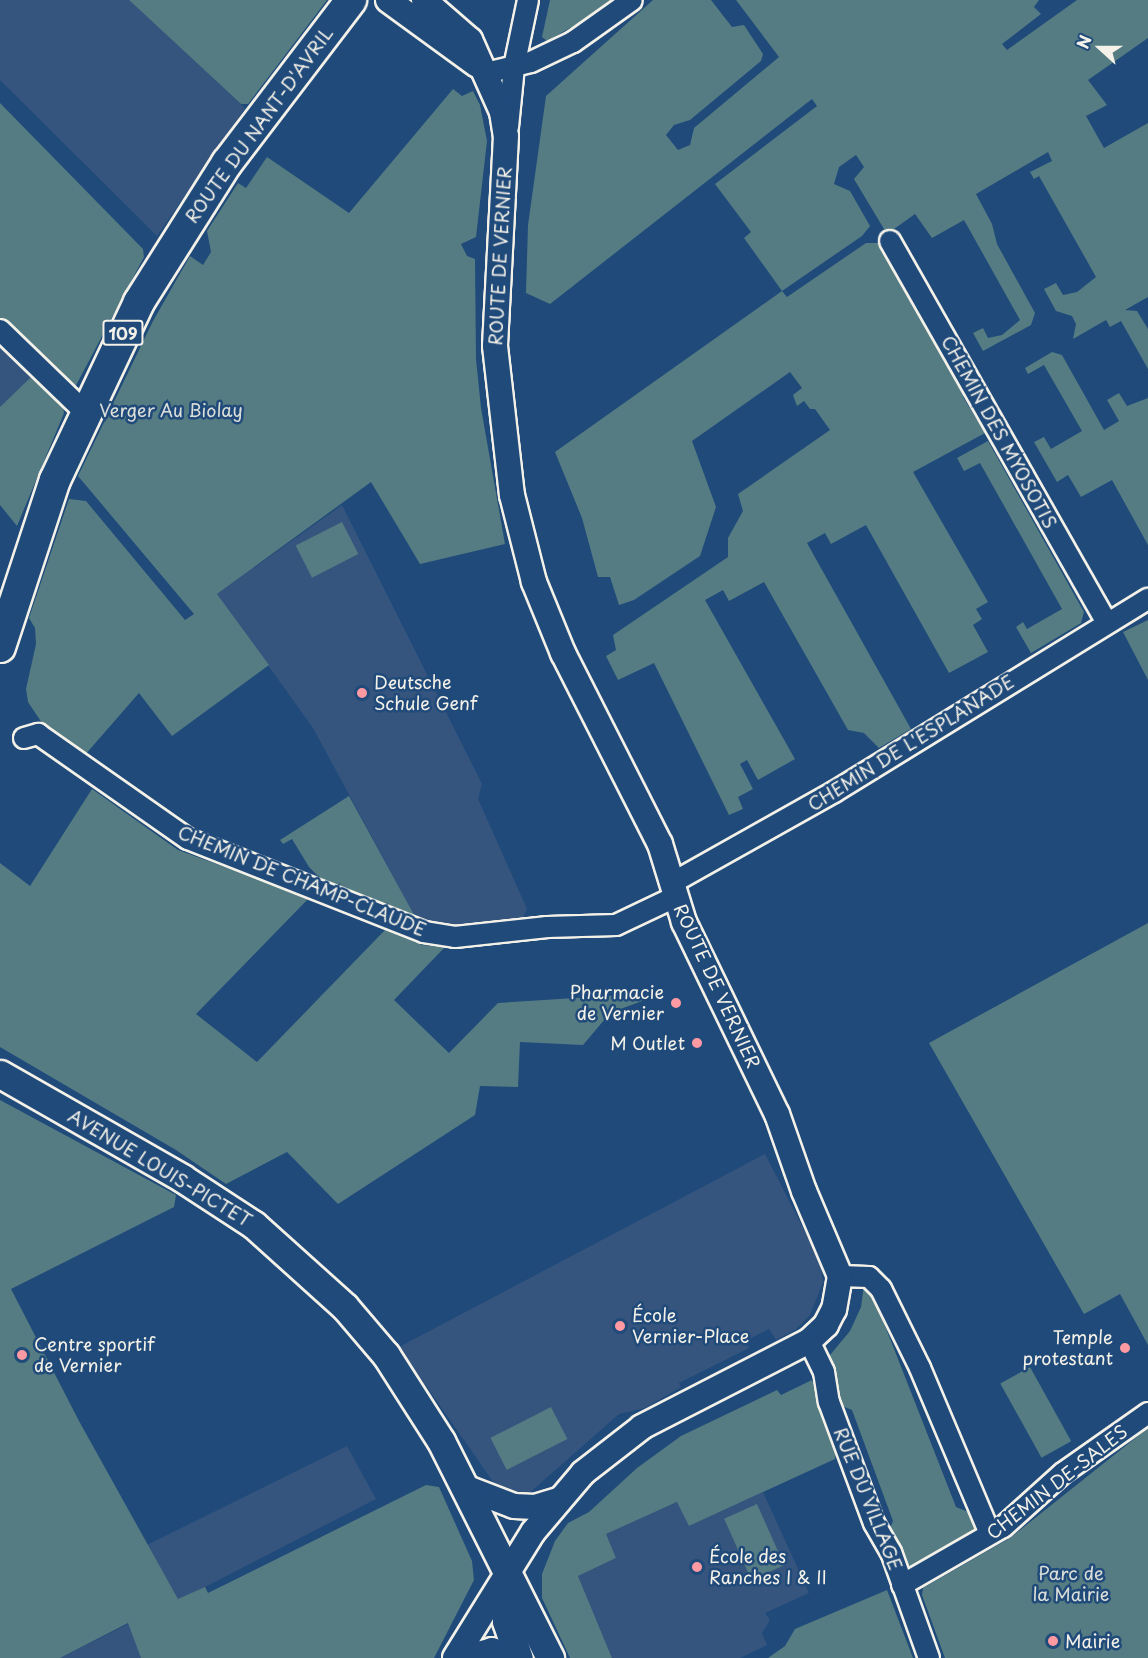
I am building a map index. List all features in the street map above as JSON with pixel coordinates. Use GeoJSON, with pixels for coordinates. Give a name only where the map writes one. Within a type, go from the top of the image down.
{"type":"FeatureCollection","features":[{"type":"Feature","properties":{"kind":"main road","name":"ROUTE DU NANT-D'AVRIL"},"geometry":{"type":"LineString","coordinates":[[0,647],[8,595],[85,412],[139,302],[227,163],[351,0]]}},
{"type":"Feature","properties":{"kind":"main road","name":"AVENUE LOUIS-PICTET"},"geometry":{"type":"LineString","coordinates":[[0,1074],[198,1188],[254,1225],[300,1263],[386,1355],[421,1407],[467,1488],[506,1574],[550,1658]]}},
{"type":"Feature","properties":{"kind":"main road"},"geometry":{"type":"LineString","coordinates":[[506,1574],[506,1621],[519,1658]]}},
{"type":"Feature","properties":{"kind":"street"},"geometry":{"type":"LineString","coordinates":[[388,0],[486,73],[514,67],[573,42],[632,0]]}},
{"type":"Feature","properties":{"kind":"street","name":"ROUTE DE VERNIER"},"geometry":{"type":"LineString","coordinates":[[423,0],[470,40],[502,112],[506,136],[495,346],[506,456],[525,555],[551,628],[660,844],[674,890],[777,1114],[804,1191],[840,1276]]}},
{"type":"Feature","properties":{"kind":"street"},"geometry":{"type":"LineString","coordinates":[[506,136],[514,67],[528,0]]}},
{"type":"Feature","properties":{"kind":"street","name":"CHEMIN DES MYOSOTIS"},"geometry":{"type":"LineString","coordinates":[[890,241],[1107,623]]}},
{"type":"Feature","properties":{"kind":"street"},"geometry":{"type":"LineString","coordinates":[[0,330],[85,412]]}},
{"type":"Feature","properties":{"kind":"street","name":"CHEMIN DE L'ESPLANADE"},"geometry":{"type":"LineString","coordinates":[[674,890],[1148,599]]}},
{"type":"Feature","properties":{"kind":"street","name":"CHEMIN DE CHAMP-CLAUDE"},"geometry":{"type":"LineString","coordinates":[[24,738],[38,734],[188,839],[424,932],[456,937],[547,927],[616,925],[674,890]]}},
{"type":"Feature","properties":{"kind":"street"},"geometry":{"type":"LineString","coordinates":[[455,1658],[506,1574],[558,1500],[583,1473],[642,1427],[809,1341],[825,1325],[834,1310],[840,1276],[868,1277],[881,1289],[920,1368],[990,1534]]}},
{"type":"Feature","properties":{"kind":"street","name":"RUE DU VILLAGE"},"geometry":{"type":"LineString","coordinates":[[809,1341],[824,1372],[830,1402],[874,1523],[884,1537],[929,1658]]}},
{"type":"Feature","properties":{"kind":"street","name":"CHEMIN DE-SALES"},"geometry":{"type":"LineString","coordinates":[[902,1586],[990,1534],[1063,1473],[1148,1413]]}},
{"type":"Feature","properties":{"kind":"street"},"geometry":{"type":"LineString","coordinates":[[467,1488],[514,1506],[527,1508],[558,1500]]}},
{"type":"Feature","properties":{"kind":"street"},"geometry":{"type":"LineString","coordinates":[[463,1658],[492,1650],[514,1658]]}},
{"type":"Feature","properties":{"kind":"shaded area"},"geometry":{"type":"Polygon","coordinates":[[[0,0],[129,0],[245,108],[157,236],[0,80],[0,0]]]}},
{"type":"Feature","properties":{"kind":"shaded area"},"geometry":{"type":"Polygon","coordinates":[[[0,340],[34,374],[0,407],[0,340]]]}},
{"type":"Feature","properties":{"kind":"shaded area","name":"Deutsche Schule Genf"},"geometry":{"type":"Polygon","coordinates":[[[342,505],[482,784],[478,799],[527,909],[521,922],[443,929],[417,920],[313,728],[217,594],[342,505]]]}},
{"type":"Feature","properties":{"kind":"shaded area","name":"École Vernier-Place"},"geometry":{"type":"Polygon","coordinates":[[[765,1154],[820,1261],[823,1282],[810,1315],[795,1330],[776,1340],[769,1329],[747,1340],[749,1348],[679,1383],[681,1387],[645,1408],[619,1414],[527,1495],[496,1486],[399,1347],[765,1154]]]}},
{"type":"Feature","properties":{"kind":"shaded area"},"geometry":{"type":"Polygon","coordinates":[[[347,1446],[376,1499],[205,1587],[231,1658],[60,1658],[178,1599],[147,1545],[347,1446]]]}},
{"type":"Feature","properties":{"kind":"shaded area","name":"École des Ranches I & II"},"geometry":{"type":"Polygon","coordinates":[[[763,1492],[809,1593],[765,1613],[770,1620],[762,1633],[767,1645],[740,1658],[612,1658],[578,1576],[616,1558],[605,1534],[678,1502],[689,1526],[763,1492]]]}},
{"type":"Feature","properties":{"kind":"green space"},"geometry":{"type":"Polygon","coordinates":[[[129,0],[327,0],[248,104],[241,104],[129,0]]]}},
{"type":"Feature","properties":{"kind":"green space"},"geometry":{"type":"Polygon","coordinates":[[[550,0],[611,0],[593,15],[547,41],[542,37],[550,0]]]}},
{"type":"Feature","properties":{"kind":"green space"},"geometry":{"type":"Polygon","coordinates":[[[653,0],[711,0],[732,27],[744,25],[763,54],[761,61],[690,120],[674,125],[666,135],[678,150],[690,145],[694,128],[779,57],[736,0],[1039,0],[1034,7],[1041,14],[1002,44],[1007,50],[1077,0],[1148,0],[1148,38],[1088,80],[1107,105],[1086,116],[1104,148],[1148,123],[1148,297],[1125,310],[1137,311],[1148,329],[1148,369],[1121,321],[1110,327],[1106,320],[1073,339],[1076,324],[1072,316],[1056,311],[1044,289],[1056,283],[1063,295],[1077,292],[1096,277],[1039,176],[1034,179],[1030,172],[1052,161],[1048,152],[976,194],[992,224],[997,244],[1035,313],[1031,325],[983,351],[973,333],[983,328],[988,338],[1002,335],[1020,320],[964,220],[932,238],[915,214],[887,234],[854,179],[864,167],[856,155],[839,167],[834,184],[850,191],[870,226],[862,236],[782,291],[744,238],[751,232],[715,184],[817,106],[812,99],[550,304],[526,293],[528,225],[546,96],[653,0]]]}},
{"type":"Feature","properties":{"kind":"green space","name":"Verger Au Biolay"},"geometry":{"type":"Polygon","coordinates":[[[453,89],[462,96],[473,91],[480,105],[487,141],[476,237],[461,244],[467,256],[475,259],[476,359],[481,408],[505,544],[420,564],[371,482],[217,594],[269,665],[172,736],[139,693],[84,756],[42,723],[28,702],[26,689],[36,644],[35,628],[29,618],[69,499],[86,501],[185,620],[194,614],[78,476],[153,321],[190,256],[203,265],[211,252],[207,231],[238,183],[246,188],[267,157],[349,213],[453,89]]]}},
{"type":"Feature","properties":{"kind":"green space"},"geometry":{"type":"Polygon","coordinates":[[[0,103],[143,249],[144,257],[73,391],[0,322],[0,103]]]}},
{"type":"Feature","properties":{"kind":"green space"},"geometry":{"type":"Polygon","coordinates":[[[866,243],[880,243],[968,393],[963,397],[985,433],[913,472],[988,602],[976,609],[982,619],[973,625],[988,652],[949,673],[866,525],[831,544],[825,533],[807,543],[911,729],[879,748],[864,733],[848,730],[764,582],[729,601],[723,590],[705,600],[795,759],[758,780],[747,760],[740,764],[753,789],[738,797],[743,809],[729,815],[654,663],[618,680],[606,656],[616,650],[613,635],[728,557],[728,538],[743,511],[738,494],[830,430],[815,409],[810,409],[804,401],[797,406],[793,395],[802,388],[790,372],[692,441],[716,507],[700,556],[634,600],[619,605],[610,577],[598,577],[582,518],[555,452],[782,291],[787,297],[866,243]]]}},
{"type":"Feature","properties":{"kind":"green space"},"geometry":{"type":"Polygon","coordinates":[[[1052,352],[1062,355],[1104,430],[1119,421],[1107,400],[1119,393],[1127,406],[1148,398],[1148,545],[1112,480],[1081,497],[1068,475],[1057,482],[1034,442],[1044,437],[1051,449],[1082,431],[1044,365],[1028,374],[1025,368],[1052,352]]]}},
{"type":"Feature","properties":{"kind":"green space"},"geometry":{"type":"Polygon","coordinates":[[[34,374],[62,402],[64,413],[17,526],[0,505],[0,407],[34,374]]]}},
{"type":"Feature","properties":{"kind":"green space"},"geometry":{"type":"Polygon","coordinates":[[[988,441],[1084,612],[1081,623],[1031,653],[1016,627],[1023,622],[1027,629],[1062,609],[980,463],[964,471],[957,458],[988,441]]]}},
{"type":"Feature","properties":{"kind":"green space"},"geometry":{"type":"Polygon","coordinates":[[[342,522],[358,554],[312,578],[296,546],[342,522]]]}},
{"type":"Feature","properties":{"kind":"green space"},"geometry":{"type":"Polygon","coordinates":[[[1148,620],[1148,680],[1123,632],[1148,620]]]}},
{"type":"Feature","properties":{"kind":"green space"},"geometry":{"type":"Polygon","coordinates":[[[92,789],[178,850],[309,898],[196,1014],[257,1062],[385,930],[422,945],[445,947],[394,1000],[449,1053],[498,1003],[639,994],[642,1001],[610,1013],[583,1045],[520,1042],[518,1087],[480,1086],[475,1115],[338,1204],[287,1152],[226,1184],[176,1150],[0,1047],[0,863],[30,886],[92,789]]]}},
{"type":"Feature","properties":{"kind":"green space"},"geometry":{"type":"Polygon","coordinates":[[[349,796],[417,920],[322,880],[309,867],[292,839],[283,844],[280,840],[349,796]]]}},
{"type":"Feature","properties":{"kind":"green space"},"geometry":{"type":"Polygon","coordinates":[[[1148,923],[1148,1345],[1120,1294],[1084,1314],[929,1043],[1148,923]]]}},
{"type":"Feature","properties":{"kind":"green space","name":"Centre sportif de Vernier"},"geometry":{"type":"Polygon","coordinates":[[[0,1100],[176,1195],[174,1207],[11,1289],[79,1421],[178,1599],[205,1587],[208,1593],[426,1485],[439,1487],[472,1561],[474,1580],[434,1658],[141,1658],[128,1623],[60,1658],[0,1658],[0,1100]]]}},
{"type":"Feature","properties":{"kind":"green space"},"geometry":{"type":"Polygon","coordinates":[[[864,1285],[882,1306],[878,1308],[956,1507],[971,1513],[977,1526],[977,1533],[911,1569],[907,1569],[882,1524],[891,1526],[893,1521],[852,1410],[837,1404],[825,1361],[850,1331],[861,1307],[864,1285]]]}},
{"type":"Feature","properties":{"kind":"green space"},"geometry":{"type":"Polygon","coordinates":[[[1030,1367],[1071,1441],[1041,1458],[1000,1383],[1030,1367]]]}},
{"type":"Feature","properties":{"kind":"green space"},"geometry":{"type":"Polygon","coordinates":[[[812,1380],[836,1451],[835,1459],[689,1526],[677,1502],[606,1534],[616,1558],[578,1576],[612,1658],[570,1658],[542,1598],[542,1574],[555,1541],[568,1523],[589,1512],[637,1468],[681,1436],[777,1390],[781,1395],[812,1380]]]}},
{"type":"Feature","properties":{"kind":"green space"},"geometry":{"type":"Polygon","coordinates":[[[551,1407],[567,1439],[507,1470],[490,1438],[551,1407]]]}},
{"type":"Feature","properties":{"kind":"green space","name":"Parc de la Mairie"},"geometry":{"type":"Polygon","coordinates":[[[1148,1428],[1148,1658],[945,1658],[922,1595],[923,1588],[1010,1538],[1148,1428]]]}},
{"type":"Feature","properties":{"kind":"green space"},"geometry":{"type":"Polygon","coordinates":[[[757,1504],[784,1565],[751,1580],[724,1519],[757,1504]]]}},
{"type":"Feature","properties":{"kind":"green space","name":"École des Ranches I & II"},"geometry":{"type":"Polygon","coordinates":[[[887,1590],[913,1658],[768,1658],[785,1646],[795,1629],[887,1590]]]}},
{"type":"Feature","properties":{"kind":"place","name":"Deutsche Schule Genf"},"geometry":{"type":"Point","coordinates":[362,693]}},
{"type":"Feature","properties":{"kind":"place","name":"Pharmacie de Vernier"},"geometry":{"type":"Point","coordinates":[676,1003]}},
{"type":"Feature","properties":{"kind":"place","name":"M Outlet"},"geometry":{"type":"Point","coordinates":[697,1043]}},
{"type":"Feature","properties":{"kind":"place","name":"École Vernier-Place"},"geometry":{"type":"Point","coordinates":[620,1326]}},
{"type":"Feature","properties":{"kind":"place","name":"Temple protestant"},"geometry":{"type":"Point","coordinates":[1125,1348]}},
{"type":"Feature","properties":{"kind":"place","name":"Centre sportif de Vernier"},"geometry":{"type":"Point","coordinates":[22,1355]}},
{"type":"Feature","properties":{"kind":"place","name":"École des Ranches I & II"},"geometry":{"type":"Point","coordinates":[697,1567]}},
{"type":"Feature","properties":{"kind":"place","name":"Mairie"},"geometry":{"type":"Point","coordinates":[1053,1641]}}]}
